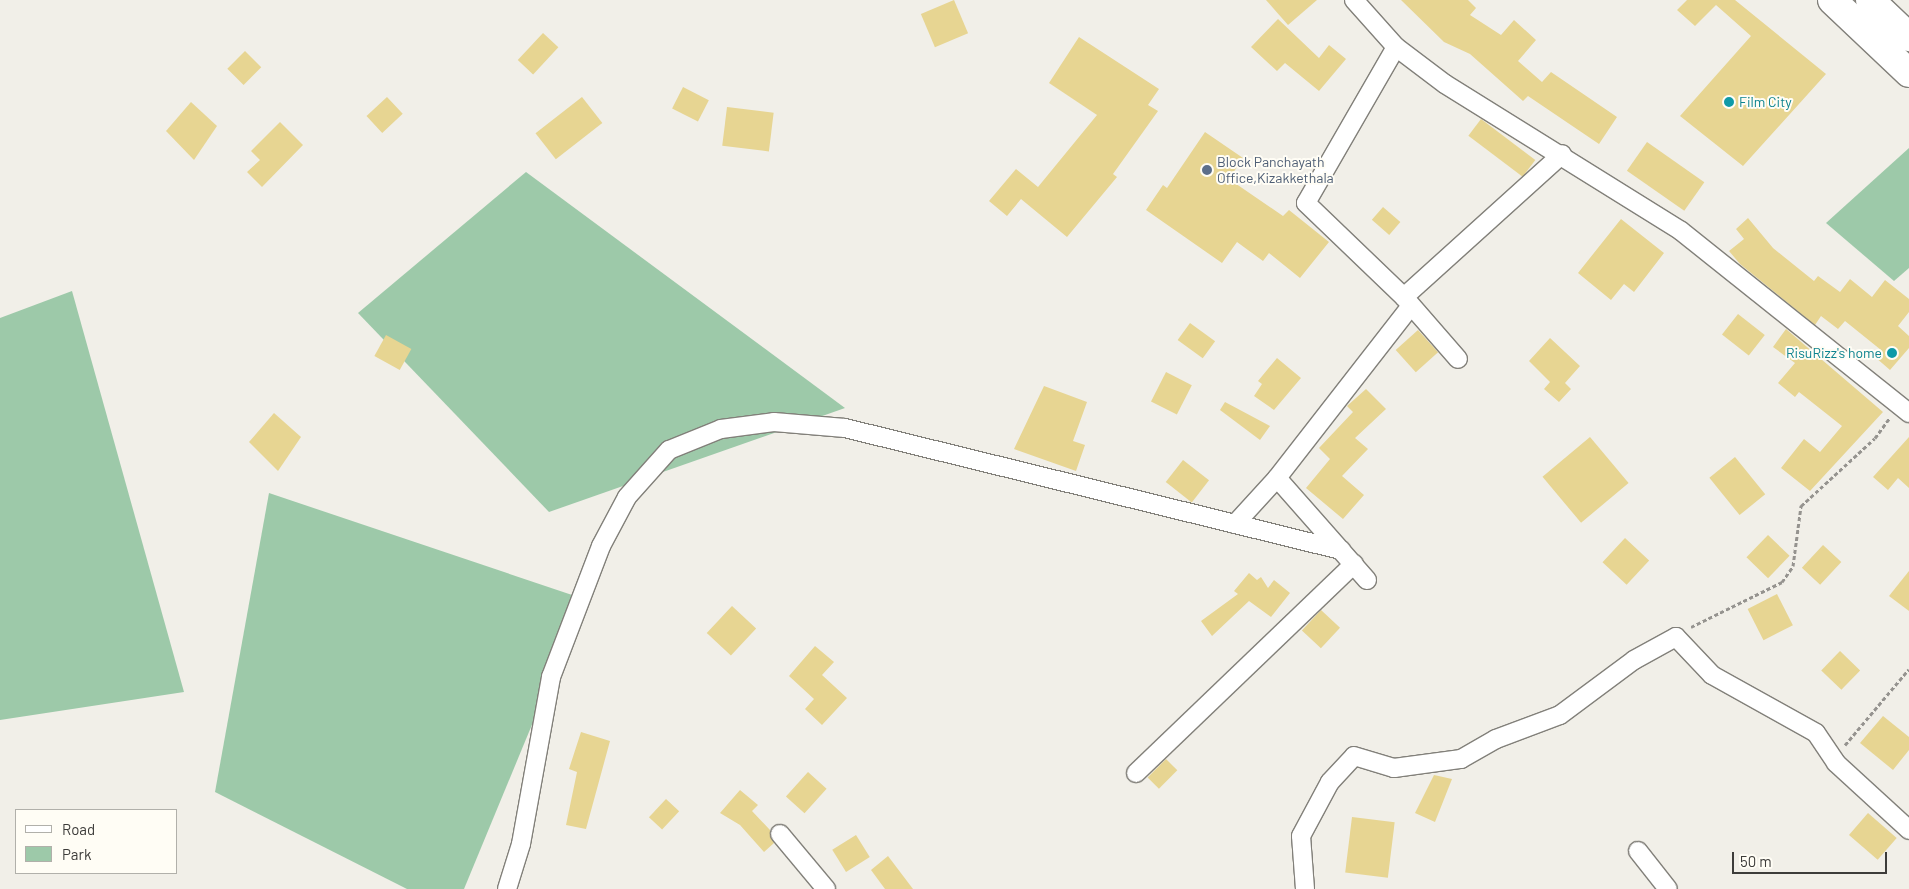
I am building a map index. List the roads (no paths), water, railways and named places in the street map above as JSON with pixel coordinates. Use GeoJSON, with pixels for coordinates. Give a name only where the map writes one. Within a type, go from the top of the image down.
{"type":"FeatureCollection","features":[{"type":"Feature","properties":{"kind":"main road"},"geometry":{"type":"LineString","coordinates":[[1832,0],[1909,73]]}},
{"type":"Feature","properties":{"kind":"main road"},"geometry":{"type":"LineString","coordinates":[[1870,0],[1909,37]]}},
{"type":"Feature","properties":{"kind":"street"},"geometry":{"type":"LineString","coordinates":[[1354,0],[1396,47],[1444,84],[1562,154],[1614,192],[1681,231],[1904,409]]}},
{"type":"Feature","properties":{"kind":"street"},"geometry":{"type":"LineString","coordinates":[[1396,47],[1306,203],[1407,302],[1458,359]]}},
{"type":"Feature","properties":{"kind":"street"},"geometry":{"type":"LineString","coordinates":[[1235,524],[1277,478],[1407,302],[1562,154]]}},
{"type":"Feature","properties":{"kind":"street"},"geometry":{"type":"LineString","coordinates":[[508,889],[521,844],[551,677],[601,546],[627,497],[669,450],[721,429],[774,422],[845,428],[1342,550]]}},
{"type":"Feature","properties":{"kind":"street"},"geometry":{"type":"LineString","coordinates":[[1277,478],[1367,580]]}},
{"type":"Feature","properties":{"kind":"street"},"geometry":{"type":"LineString","coordinates":[[1136,773],[1354,564]]}},
{"type":"Feature","properties":{"kind":"street"},"geometry":{"type":"LineString","coordinates":[[1305,889],[1301,836],[1330,782],[1354,756],[1394,768],[1461,759],[1496,739],[1560,715],[1634,660],[1676,637],[1712,675],[1816,733],[1833,759],[1909,830]]}},
{"type":"Feature","properties":{"kind":"street"},"geometry":{"type":"LineString","coordinates":[[780,834],[826,889]]}},
{"type":"Feature","properties":{"kind":"street"},"geometry":{"type":"LineString","coordinates":[[1638,851],[1668,889]]}},
{"type":"Feature","properties":{"kind":"place","name":"Film City"},"geometry":{"type":"Point","coordinates":[1729,102]}},
{"type":"Feature","properties":{"kind":"place","name":"Block Panchayath Office,Kizakkethala"},"geometry":{"type":"Point","coordinates":[1207,170]}},
{"type":"Feature","properties":{"kind":"place","name":"RisuRizz's home"},"geometry":{"type":"Point","coordinates":[1892,353]}}]}
